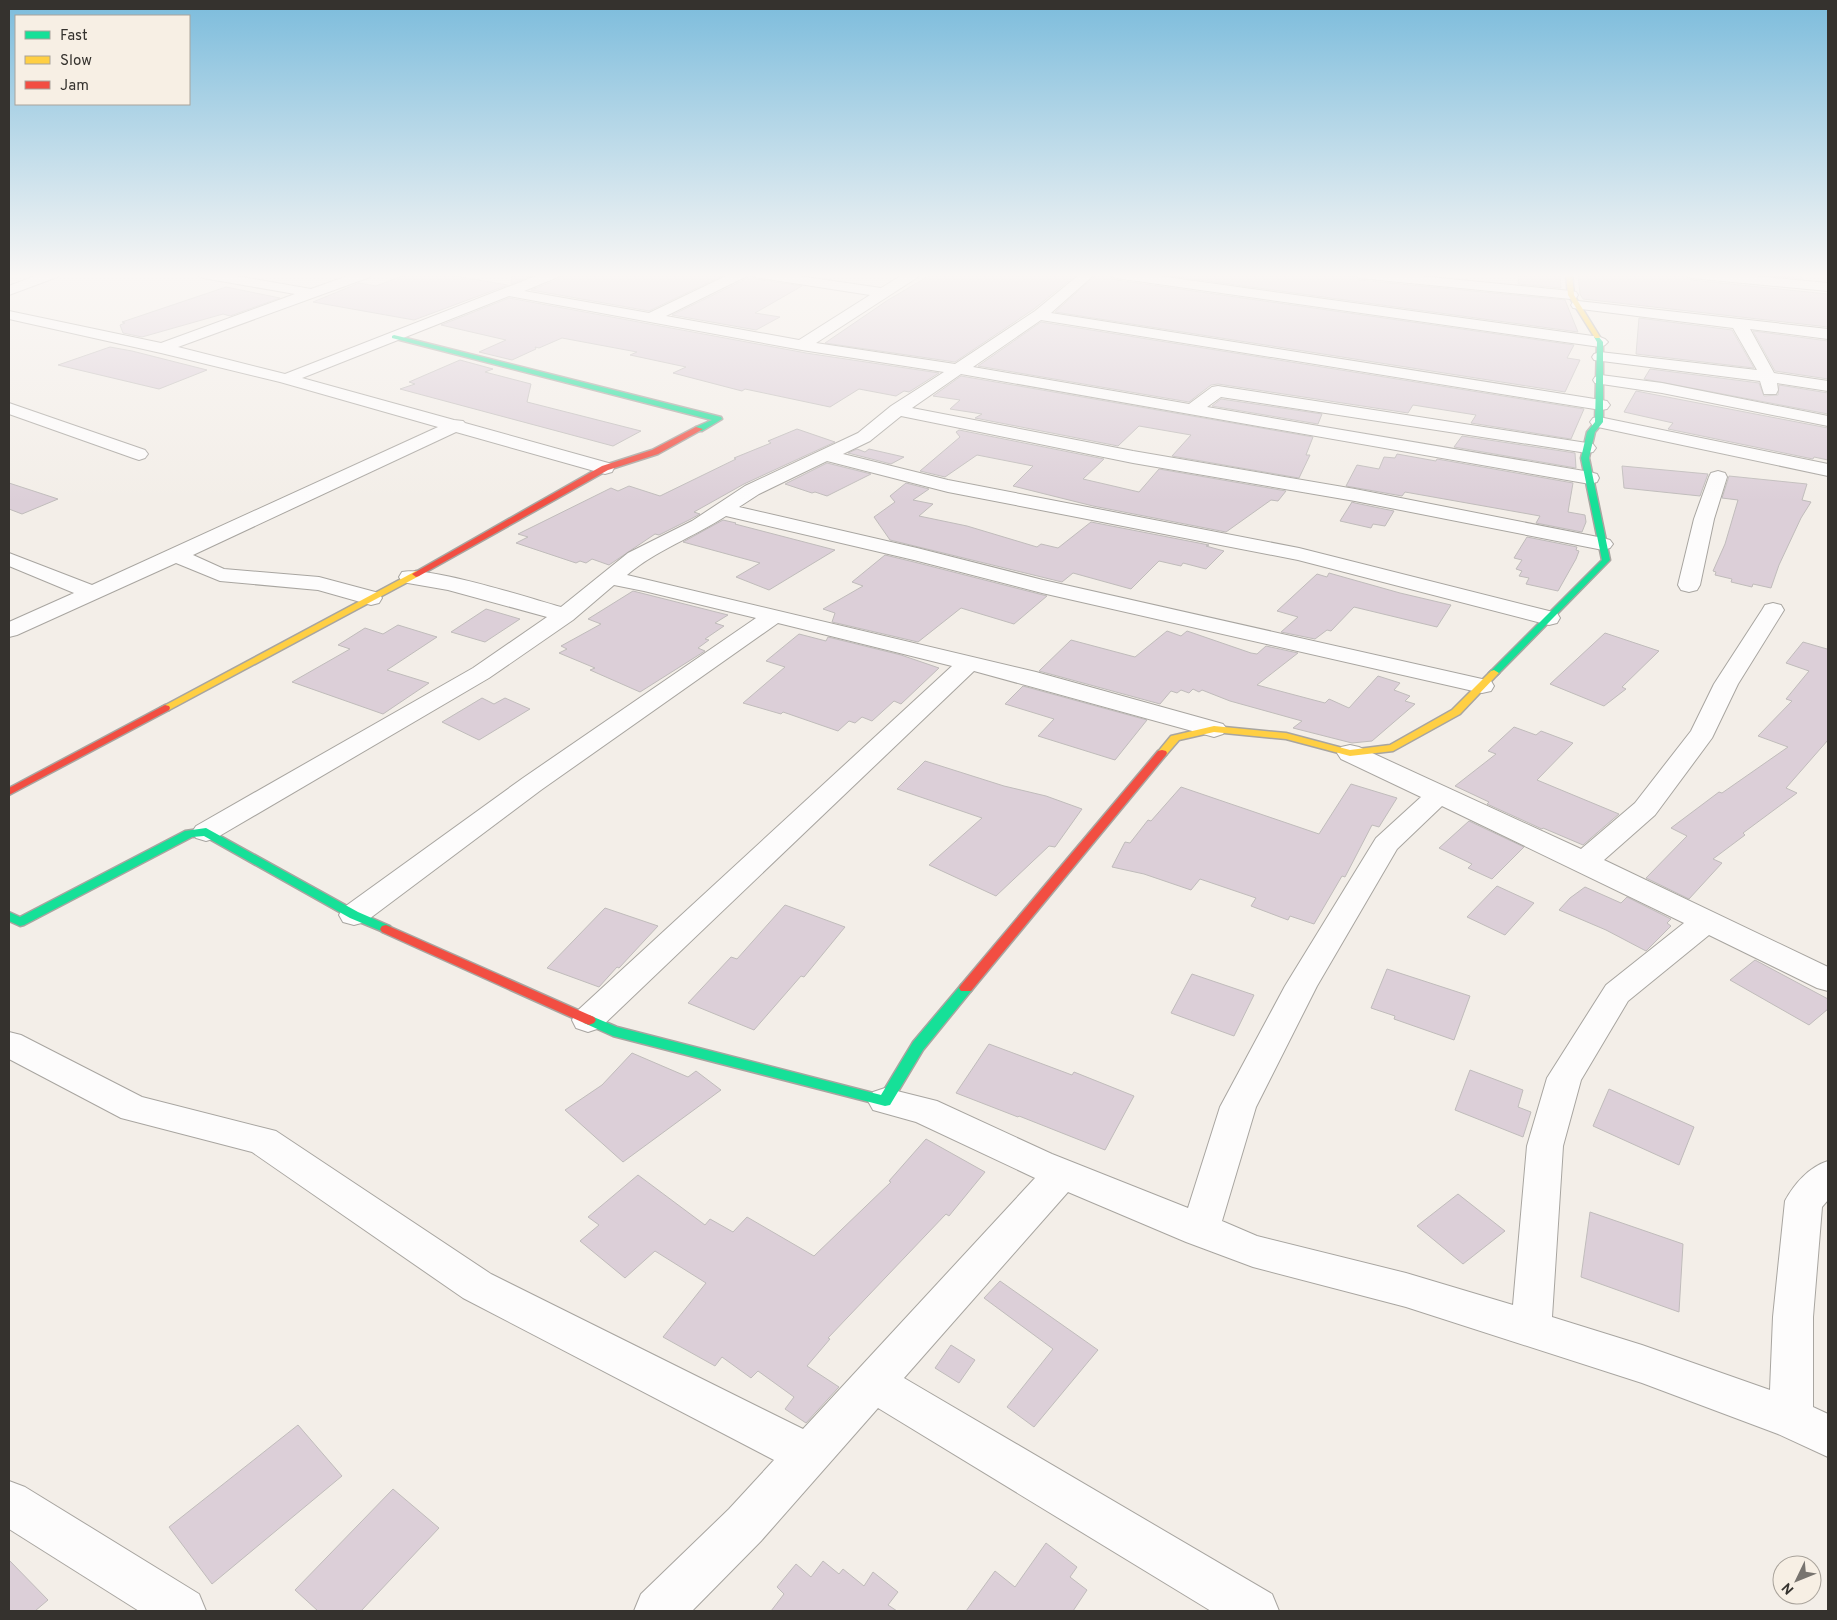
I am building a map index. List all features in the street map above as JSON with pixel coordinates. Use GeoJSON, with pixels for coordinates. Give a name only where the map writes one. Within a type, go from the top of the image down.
{"type":"FeatureCollection","features":[{"type":"Feature","properties":{"kind":"street"},"geometry":{"type":"LineString","coordinates":[[168,350],[457,425],[605,468]]}},
{"type":"Feature","properties":{"kind":"street"},"geometry":{"type":"LineString","coordinates":[[286,379],[362,350]]}},
{"type":"Feature","properties":{"kind":"street"},"geometry":{"type":"LineString","coordinates":[[9,792],[410,577],[605,468],[655,452],[718,419],[444,350]]}},
{"type":"Feature","properties":{"kind":"street"},"geometry":{"type":"LineString","coordinates":[[832,350],[958,369],[1590,478]]}},
{"type":"Feature","properties":{"kind":"street"},"geometry":{"type":"LineString","coordinates":[[206,832],[481,673],[565,615],[635,556],[699,525],[752,490],[828,456],[864,437],[897,410],[987,350]]}},
{"type":"Feature","properties":{"kind":"street"},"geometry":{"type":"LineString","coordinates":[[1231,350],[1600,414],[1828,470]]}},
{"type":"Feature","properties":{"kind":"street"},"geometry":{"type":"LineString","coordinates":[[1350,754],[1393,748],[1456,712],[1606,560],[1585,458],[1591,432],[1600,414],[1600,350]]}},
{"type":"Feature","properties":{"kind":"street"},"geometry":{"type":"LineString","coordinates":[[1604,350],[1828,386]]}},
{"type":"Feature","properties":{"kind":"street"},"geometry":{"type":"LineString","coordinates":[[1753,350],[1768,376],[1773,409]]}},
{"type":"Feature","properties":{"kind":"street"},"geometry":{"type":"LineString","coordinates":[[1601,380],[1662,388],[1828,421]]}},
{"type":"Feature","properties":{"kind":"street"},"geometry":{"type":"LineString","coordinates":[[1193,409],[1218,391],[1587,448]]}},
{"type":"Feature","properties":{"kind":"street"},"geometry":{"type":"LineString","coordinates":[[9,408],[139,454]]}},
{"type":"Feature","properties":{"kind":"street"},"geometry":{"type":"LineString","coordinates":[[897,410],[1133,457],[1355,495],[1603,544]]}},
{"type":"Feature","properties":{"kind":"street"},"geometry":{"type":"LineString","coordinates":[[9,630],[457,425]]}},
{"type":"Feature","properties":{"kind":"street"},"geometry":{"type":"LineString","coordinates":[[828,456],[948,486],[1299,554],[1549,618]]}},
{"type":"Feature","properties":{"kind":"street"},"geometry":{"type":"LineString","coordinates":[[1690,585],[1704,519],[1718,476]]}},
{"type":"Feature","properties":{"kind":"street"},"geometry":{"type":"LineString","coordinates":[[722,509],[917,554],[1042,586],[1482,686]]}},
{"type":"Feature","properties":{"kind":"street"},"geometry":{"type":"LineString","coordinates":[[176,555],[220,575],[319,584],[371,598]]}},
{"type":"Feature","properties":{"kind":"street"},"geometry":{"type":"LineString","coordinates":[[9,559],[93,593]]}},
{"type":"Feature","properties":{"kind":"street"},"geometry":{"type":"LineString","coordinates":[[410,577],[450,584],[565,615]]}},
{"type":"Feature","properties":{"kind":"street"},"geometry":{"type":"LineString","coordinates":[[609,578],[969,663],[1214,729],[1286,736],[1350,754],[1584,862],[1828,980]]}},
{"type":"Feature","properties":{"kind":"street"},"geometry":{"type":"LineString","coordinates":[[1584,862],[1645,810],[1703,733],[1726,684],[1773,610]]}},
{"type":"Feature","properties":{"kind":"street"},"geometry":{"type":"LineString","coordinates":[[354,915],[532,784],[774,616]]}},
{"type":"Feature","properties":{"kind":"street"},"geometry":{"type":"LineString","coordinates":[[588,1020],[969,663]]}},
{"type":"Feature","properties":{"kind":"street"},"geometry":{"type":"LineString","coordinates":[[886,1101],[918,1046],[1174,738],[1214,729]]}},
{"type":"Feature","properties":{"kind":"street"},"geometry":{"type":"LineString","coordinates":[[1200,1231],[1238,1107],[1301,986],[1386,844],[1439,795]]}},
{"type":"Feature","properties":{"kind":"street"},"geometry":{"type":"LineString","coordinates":[[12,923],[188,834],[206,832],[354,915],[613,1031],[925,1111],[1062,1173],[1252,1252],[1406,1290],[1531,1328],[1642,1364],[1791,1418],[1828,1436]]}},
{"type":"Feature","properties":{"kind":"street"},"geometry":{"type":"LineString","coordinates":[[1531,1328],[1545,1146],[1564,1078],[1617,993],[1706,921]]}},
{"type":"Feature","properties":{"kind":"street"},"geometry":{"type":"LineString","coordinates":[[9,1044],[133,1108],[263,1141],[477,1286],[808,1454]]}},
{"type":"Feature","properties":{"kind":"street"},"geometry":{"type":"LineString","coordinates":[[658,1611],[745,1525],[1062,1173]]}},
{"type":"Feature","properties":{"kind":"street"},"geometry":{"type":"LineString","coordinates":[[1791,1418],[1793,1317],[1804,1201],[1828,1176]]}},
{"type":"Feature","properties":{"kind":"street"},"geometry":{"type":"LineString","coordinates":[[873,1382],[1255,1611]]}},
{"type":"Feature","properties":{"kind":"street"},"geometry":{"type":"LineString","coordinates":[[9,1503],[182,1611]]}},
{"type":"Feature","properties":{"kind":"building"},"geometry":{"type":"Polygon","coordinates":[[[102,350],[124,350],[207,370],[159,389],[58,365],[102,350]]]}},
{"type":"Feature","properties":{"kind":"building"},"geometry":{"type":"Polygon","coordinates":[[[484,350],[535,350],[512,360],[479,352],[484,350]]]}},
{"type":"Feature","properties":{"kind":"building"},"geometry":{"type":"Polygon","coordinates":[[[624,350],[788,350],[939,373],[909,392],[904,391],[896,396],[859,389],[830,407],[745,389],[742,391],[673,373],[686,367],[630,355],[637,352],[624,350]]]}},
{"type":"Feature","properties":{"kind":"building"},"geometry":{"type":"Polygon","coordinates":[[[870,350],[973,350],[955,362],[870,350]]]}},
{"type":"Feature","properties":{"kind":"building"},"geometry":{"type":"Polygon","coordinates":[[[1001,350],[1213,350],[1584,409],[1571,439],[1471,423],[1476,415],[1413,405],[1408,413],[1218,384],[1211,385],[1189,402],[978,366],[1001,350]]]}},
{"type":"Feature","properties":{"kind":"building"},"geometry":{"type":"Polygon","coordinates":[[[1295,350],[1572,350],[1567,358],[1580,360],[1565,392],[1295,350]]]}},
{"type":"Feature","properties":{"kind":"building"},"geometry":{"type":"Polygon","coordinates":[[[1636,350],[1743,350],[1754,368],[1636,354],[1636,350]]]}},
{"type":"Feature","properties":{"kind":"building"},"geometry":{"type":"Polygon","coordinates":[[[1763,350],[1828,350],[1828,379],[1775,371],[1763,350]]]}},
{"type":"Feature","properties":{"kind":"building"},"geometry":{"type":"Polygon","coordinates":[[[460,360],[493,369],[485,372],[531,384],[527,402],[641,431],[613,446],[400,389],[415,384],[409,382],[460,360]]]}},
{"type":"Feature","properties":{"kind":"building"},"geometry":{"type":"Polygon","coordinates":[[[1650,369],[1759,383],[1764,396],[1778,395],[1779,385],[1828,393],[1828,414],[1644,379],[1650,369]]]}},
{"type":"Feature","properties":{"kind":"building"},"geometry":{"type":"Polygon","coordinates":[[[961,376],[1313,437],[1306,455],[1310,455],[1299,478],[1172,456],[1191,435],[1139,426],[1118,446],[975,418],[982,414],[950,409],[960,400],[933,396],[961,376]]]}},
{"type":"Feature","properties":{"kind":"building"},"geometry":{"type":"Polygon","coordinates":[[[1636,391],[1828,428],[1828,460],[1814,457],[1813,459],[1668,429],[1673,423],[1624,412],[1636,391]]]}},
{"type":"Feature","properties":{"kind":"building"},"geometry":{"type":"Polygon","coordinates":[[[1221,399],[1322,414],[1318,424],[1212,406],[1221,399]]]}},
{"type":"Feature","properties":{"kind":"building"},"geometry":{"type":"Polygon","coordinates":[[[797,429],[835,442],[744,484],[694,512],[700,514],[659,535],[655,534],[609,565],[592,559],[586,563],[580,561],[576,563],[516,543],[528,537],[518,534],[611,488],[618,491],[629,486],[660,496],[736,459],[734,458],[771,443],[768,441],[797,429]]]}},
{"type":"Feature","properties":{"kind":"building"},"geometry":{"type":"Polygon","coordinates":[[[959,430],[1104,459],[1083,479],[1139,492],[1159,469],[1286,491],[1278,501],[1271,500],[1226,532],[1093,506],[1013,486],[1033,466],[977,455],[945,477],[920,471],[960,437],[956,432],[959,430]]]}},
{"type":"Feature","properties":{"kind":"building"},"geometry":{"type":"Polygon","coordinates":[[[1462,436],[1575,453],[1576,468],[1454,447],[1462,436]]]}},
{"type":"Feature","properties":{"kind":"building"},"geometry":{"type":"Polygon","coordinates":[[[857,449],[865,452],[869,449],[904,457],[891,464],[848,453],[857,449]]]}},
{"type":"Feature","properties":{"kind":"building"},"geometry":{"type":"Polygon","coordinates":[[[1397,454],[1436,461],[1437,459],[1573,483],[1568,512],[1585,515],[1586,522],[1582,532],[1536,523],[1540,516],[1405,492],[1402,496],[1346,486],[1357,465],[1379,469],[1384,457],[1395,458],[1397,454]]]}},
{"type":"Feature","properties":{"kind":"building"},"geometry":{"type":"Polygon","coordinates":[[[827,463],[871,474],[827,496],[785,484],[827,463]]]}},
{"type":"Feature","properties":{"kind":"building"},"geometry":{"type":"Polygon","coordinates":[[[1622,466],[1708,474],[1700,496],[1624,488],[1622,466]]]}},
{"type":"Feature","properties":{"kind":"building"},"geometry":{"type":"Polygon","coordinates":[[[1729,476],[1807,484],[1802,500],[1811,502],[1801,518],[1779,565],[1771,588],[1753,584],[1752,587],[1731,582],[1732,579],[1715,575],[1716,572],[1713,571],[1725,544],[1738,500],[1722,498],[1729,476]]]}},
{"type":"Feature","properties":{"kind":"building"},"geometry":{"type":"Polygon","coordinates":[[[9,483],[58,499],[22,514],[9,509],[9,483]]]}},
{"type":"Feature","properties":{"kind":"building"},"geometry":{"type":"Polygon","coordinates":[[[906,483],[929,489],[913,500],[933,504],[919,516],[967,526],[1037,547],[1041,544],[1058,548],[1091,522],[1209,545],[1206,546],[1224,551],[1206,569],[1183,563],[1181,566],[1159,561],[1131,589],[1073,573],[1062,582],[890,540],[874,517],[895,502],[890,496],[906,483]]]}},
{"type":"Feature","properties":{"kind":"building"},"geometry":{"type":"Polygon","coordinates":[[[1352,502],[1394,511],[1385,526],[1373,524],[1371,528],[1340,521],[1352,502]]]}},
{"type":"Feature","properties":{"kind":"building"},"geometry":{"type":"Polygon","coordinates":[[[723,520],[835,550],[769,590],[736,577],[760,563],[683,542],[723,520]]]}},
{"type":"Feature","properties":{"kind":"building"},"geometry":{"type":"Polygon","coordinates":[[[1527,537],[1577,547],[1576,550],[1579,551],[1576,559],[1558,591],[1526,584],[1529,578],[1519,576],[1522,571],[1516,569],[1522,560],[1514,558],[1527,537]]]}},
{"type":"Feature","properties":{"kind":"building"},"geometry":{"type":"Polygon","coordinates":[[[885,555],[1047,596],[1014,624],[961,608],[918,642],[832,622],[835,613],[823,609],[863,586],[852,582],[885,555]]]}},
{"type":"Feature","properties":{"kind":"building"},"geometry":{"type":"Polygon","coordinates":[[[1329,573],[1451,605],[1437,627],[1354,607],[1331,631],[1327,630],[1315,639],[1281,632],[1298,617],[1277,611],[1317,574],[1327,577],[1329,573]]]}},
{"type":"Feature","properties":{"kind":"building"},"geometry":{"type":"Polygon","coordinates":[[[633,591],[728,615],[715,623],[724,626],[705,639],[709,640],[698,648],[705,651],[640,692],[590,670],[595,668],[559,653],[567,649],[561,646],[601,624],[588,619],[633,591]]]}},
{"type":"Feature","properties":{"kind":"building"},"geometry":{"type":"Polygon","coordinates":[[[486,609],[520,619],[485,642],[451,632],[486,609]]]}},
{"type":"Feature","properties":{"kind":"building"},"geometry":{"type":"Polygon","coordinates":[[[398,625],[437,637],[387,670],[429,683],[383,714],[292,682],[350,649],[338,645],[365,628],[383,634],[398,625]]]}},
{"type":"Feature","properties":{"kind":"building"},"geometry":{"type":"Polygon","coordinates":[[[1167,631],[1181,636],[1187,631],[1251,653],[1257,654],[1266,646],[1298,653],[1257,685],[1325,703],[1329,699],[1349,708],[1378,676],[1400,683],[1394,690],[1410,696],[1405,701],[1415,704],[1372,741],[1352,743],[1293,728],[1302,721],[1230,701],[1202,690],[1199,692],[1193,689],[1189,693],[1181,690],[1177,693],[1171,691],[1160,704],[1039,671],[1071,640],[1135,657],[1167,631]]]}},
{"type":"Feature","properties":{"kind":"building"},"geometry":{"type":"Polygon","coordinates":[[[1605,633],[1659,651],[1622,687],[1626,689],[1604,706],[1550,684],[1605,633]]]}},
{"type":"Feature","properties":{"kind":"building"},"geometry":{"type":"Polygon","coordinates":[[[799,634],[826,641],[828,637],[901,655],[939,668],[901,704],[894,701],[872,721],[862,717],[855,723],[849,721],[838,731],[783,712],[781,714],[743,703],[785,667],[766,661],[799,634]]]}},
{"type":"Feature","properties":{"kind":"building"},"geometry":{"type":"Polygon","coordinates":[[[1803,642],[1828,648],[1828,740],[1786,788],[1797,793],[1743,833],[1745,835],[1713,859],[1722,863],[1689,899],[1646,878],[1687,836],[1671,828],[1719,792],[1722,793],[1788,747],[1758,736],[1792,701],[1786,699],[1809,671],[1786,663],[1803,642]]]}},
{"type":"Feature","properties":{"kind":"building"},"geometry":{"type":"Polygon","coordinates":[[[1023,686],[1147,720],[1115,760],[1038,736],[1054,719],[1005,704],[1023,686]]]}},
{"type":"Feature","properties":{"kind":"building"},"geometry":{"type":"Polygon","coordinates":[[[482,698],[494,704],[505,698],[530,709],[479,740],[442,722],[482,698]]]}},
{"type":"Feature","properties":{"kind":"building"},"geometry":{"type":"Polygon","coordinates":[[[1514,727],[1536,735],[1541,731],[1573,743],[1537,780],[1619,814],[1583,845],[1487,804],[1489,802],[1455,786],[1496,754],[1488,751],[1514,727]]]}},
{"type":"Feature","properties":{"kind":"building"},"geometry":{"type":"Polygon","coordinates":[[[925,761],[1004,786],[1046,796],[1082,809],[1055,847],[1049,846],[996,896],[929,865],[982,818],[897,789],[925,761]]]}},
{"type":"Feature","properties":{"kind":"building"},"geometry":{"type":"Polygon","coordinates":[[[1351,784],[1397,798],[1379,827],[1372,825],[1345,877],[1342,876],[1314,924],[1290,916],[1288,920],[1251,906],[1256,898],[1200,879],[1191,890],[1144,874],[1112,867],[1125,842],[1130,843],[1148,820],[1151,821],[1181,787],[1319,834],[1351,784]]]}},
{"type":"Feature","properties":{"kind":"building"},"geometry":{"type":"Polygon","coordinates":[[[1469,821],[1524,847],[1492,879],[1468,868],[1472,864],[1439,848],[1469,821]]]}},
{"type":"Feature","properties":{"kind":"building"},"geometry":{"type":"Polygon","coordinates":[[[1497,886],[1534,903],[1505,935],[1467,917],[1497,886]]]}},
{"type":"Feature","properties":{"kind":"building"},"geometry":{"type":"Polygon","coordinates":[[[1585,887],[1621,903],[1627,897],[1671,919],[1667,923],[1671,926],[1646,951],[1606,930],[1559,910],[1570,898],[1585,887]]]}},
{"type":"Feature","properties":{"kind":"building"},"geometry":{"type":"Polygon","coordinates":[[[785,905],[845,927],[804,977],[801,976],[754,1030],[688,1003],[731,957],[737,959],[785,905]]]}},
{"type":"Feature","properties":{"kind":"building"},"geometry":{"type":"Polygon","coordinates":[[[605,908],[658,926],[599,987],[547,968],[605,908]]]}},
{"type":"Feature","properties":{"kind":"building"},"geometry":{"type":"Polygon","coordinates":[[[1755,960],[1828,999],[1828,1009],[1809,1025],[1730,980],[1755,960]]]}},
{"type":"Feature","properties":{"kind":"building"},"geometry":{"type":"Polygon","coordinates":[[[1387,969],[1470,996],[1454,1040],[1394,1019],[1395,1016],[1371,1008],[1387,969]]]}},
{"type":"Feature","properties":{"kind":"building"},"geometry":{"type":"Polygon","coordinates":[[[1192,974],[1254,995],[1234,1036],[1171,1013],[1192,974]]]}},
{"type":"Feature","properties":{"kind":"building"},"geometry":{"type":"Polygon","coordinates":[[[989,1044],[1072,1075],[1074,1072],[1134,1096],[1105,1150],[956,1093],[989,1044]]]}},
{"type":"Feature","properties":{"kind":"building"},"geometry":{"type":"Polygon","coordinates":[[[632,1053],[688,1077],[696,1071],[721,1090],[623,1162],[565,1110],[602,1085],[632,1053]]]}},
{"type":"Feature","properties":{"kind":"building"},"geometry":{"type":"Polygon","coordinates":[[[1470,1070],[1523,1090],[1518,1107],[1531,1112],[1523,1137],[1455,1110],[1470,1070]]]}},
{"type":"Feature","properties":{"kind":"building"},"geometry":{"type":"Polygon","coordinates":[[[1609,1089],[1694,1127],[1679,1165],[1593,1126],[1609,1089]]]}},
{"type":"Feature","properties":{"kind":"building"},"geometry":{"type":"Polygon","coordinates":[[[926,1139],[985,1172],[949,1216],[946,1214],[828,1338],[830,1339],[807,1366],[839,1387],[806,1423],[785,1409],[794,1397],[758,1371],[751,1378],[722,1357],[715,1366],[663,1337],[706,1283],[655,1251],[625,1278],[580,1241],[599,1225],[588,1217],[638,1175],[705,1225],[710,1219],[733,1232],[747,1217],[814,1256],[891,1182],[889,1181],[926,1139]]]}},
{"type":"Feature","properties":{"kind":"building"},"geometry":{"type":"Polygon","coordinates":[[[1458,1194],[1505,1231],[1463,1264],[1417,1226],[1458,1194]]]}},
{"type":"Feature","properties":{"kind":"building"},"geometry":{"type":"Polygon","coordinates":[[[1590,1212],[1683,1244],[1679,1312],[1581,1277],[1590,1212]]]}},
{"type":"Feature","properties":{"kind":"building"},"geometry":{"type":"Polygon","coordinates":[[[1000,1281],[1098,1350],[1034,1427],[1007,1407],[1053,1349],[984,1298],[1000,1281]]]}},
{"type":"Feature","properties":{"kind":"building"},"geometry":{"type":"Polygon","coordinates":[[[951,1345],[975,1360],[959,1383],[935,1368],[951,1345]]]}},
{"type":"Feature","properties":{"kind":"building"},"geometry":{"type":"Polygon","coordinates":[[[298,1425],[342,1476],[212,1584],[169,1527],[298,1425]]]}},
{"type":"Feature","properties":{"kind":"building"},"geometry":{"type":"Polygon","coordinates":[[[393,1489],[439,1528],[361,1611],[318,1611],[295,1590],[393,1489]]]}},
{"type":"Feature","properties":{"kind":"building"},"geometry":{"type":"Polygon","coordinates":[[[1046,1543],[1077,1567],[1070,1577],[1087,1590],[1073,1611],[966,1611],[995,1571],[1015,1587],[1046,1543]]]}},
{"type":"Feature","properties":{"kind":"building"},"geometry":{"type":"Polygon","coordinates":[[[9,1560],[48,1600],[35,1611],[9,1611],[9,1560]]]}},
{"type":"Feature","properties":{"kind":"building"},"geometry":{"type":"Polygon","coordinates":[[[823,1561],[839,1574],[843,1569],[864,1586],[873,1572],[898,1592],[888,1605],[897,1611],[771,1611],[784,1594],[777,1587],[796,1564],[811,1577],[823,1561]]]}},
{"type":"Feature","properties":{"kind":"traffic: fast"},"geometry":{"type":"LineString","coordinates":[[444,350],[718,419],[699,429]]}},
{"type":"Feature","properties":{"kind":"traffic: fast"},"geometry":{"type":"LineString","coordinates":[[1494,673],[1606,560],[1585,458],[1591,432],[1599,422],[1600,350]]}},
{"type":"Feature","properties":{"kind":"traffic: fast"},"geometry":{"type":"LineString","coordinates":[[9,916],[20,922],[189,834],[206,832],[354,915],[386,929]]}},
{"type":"Feature","properties":{"kind":"traffic: fast"},"geometry":{"type":"LineString","coordinates":[[589,1020],[613,1031],[885,1101],[918,1046],[966,988]]}},
{"type":"Feature","properties":{"kind":"traffic: slow"},"geometry":{"type":"LineString","coordinates":[[165,708],[416,574]]}},
{"type":"Feature","properties":{"kind":"traffic: slow"},"geometry":{"type":"LineString","coordinates":[[1162,753],[1175,738],[1214,729],[1286,736],[1350,753],[1393,748],[1456,712],[1494,673]]}},
{"type":"Feature","properties":{"kind":"traffic: jam"},"geometry":{"type":"LineString","coordinates":[[416,574],[605,468],[655,452],[699,429]]}},
{"type":"Feature","properties":{"kind":"traffic: jam"},"geometry":{"type":"LineString","coordinates":[[9,792],[165,708]]}},
{"type":"Feature","properties":{"kind":"traffic: jam"},"geometry":{"type":"LineString","coordinates":[[966,988],[1162,753]]}},
{"type":"Feature","properties":{"kind":"traffic: jam"},"geometry":{"type":"LineString","coordinates":[[386,929],[589,1020]]}}]}
